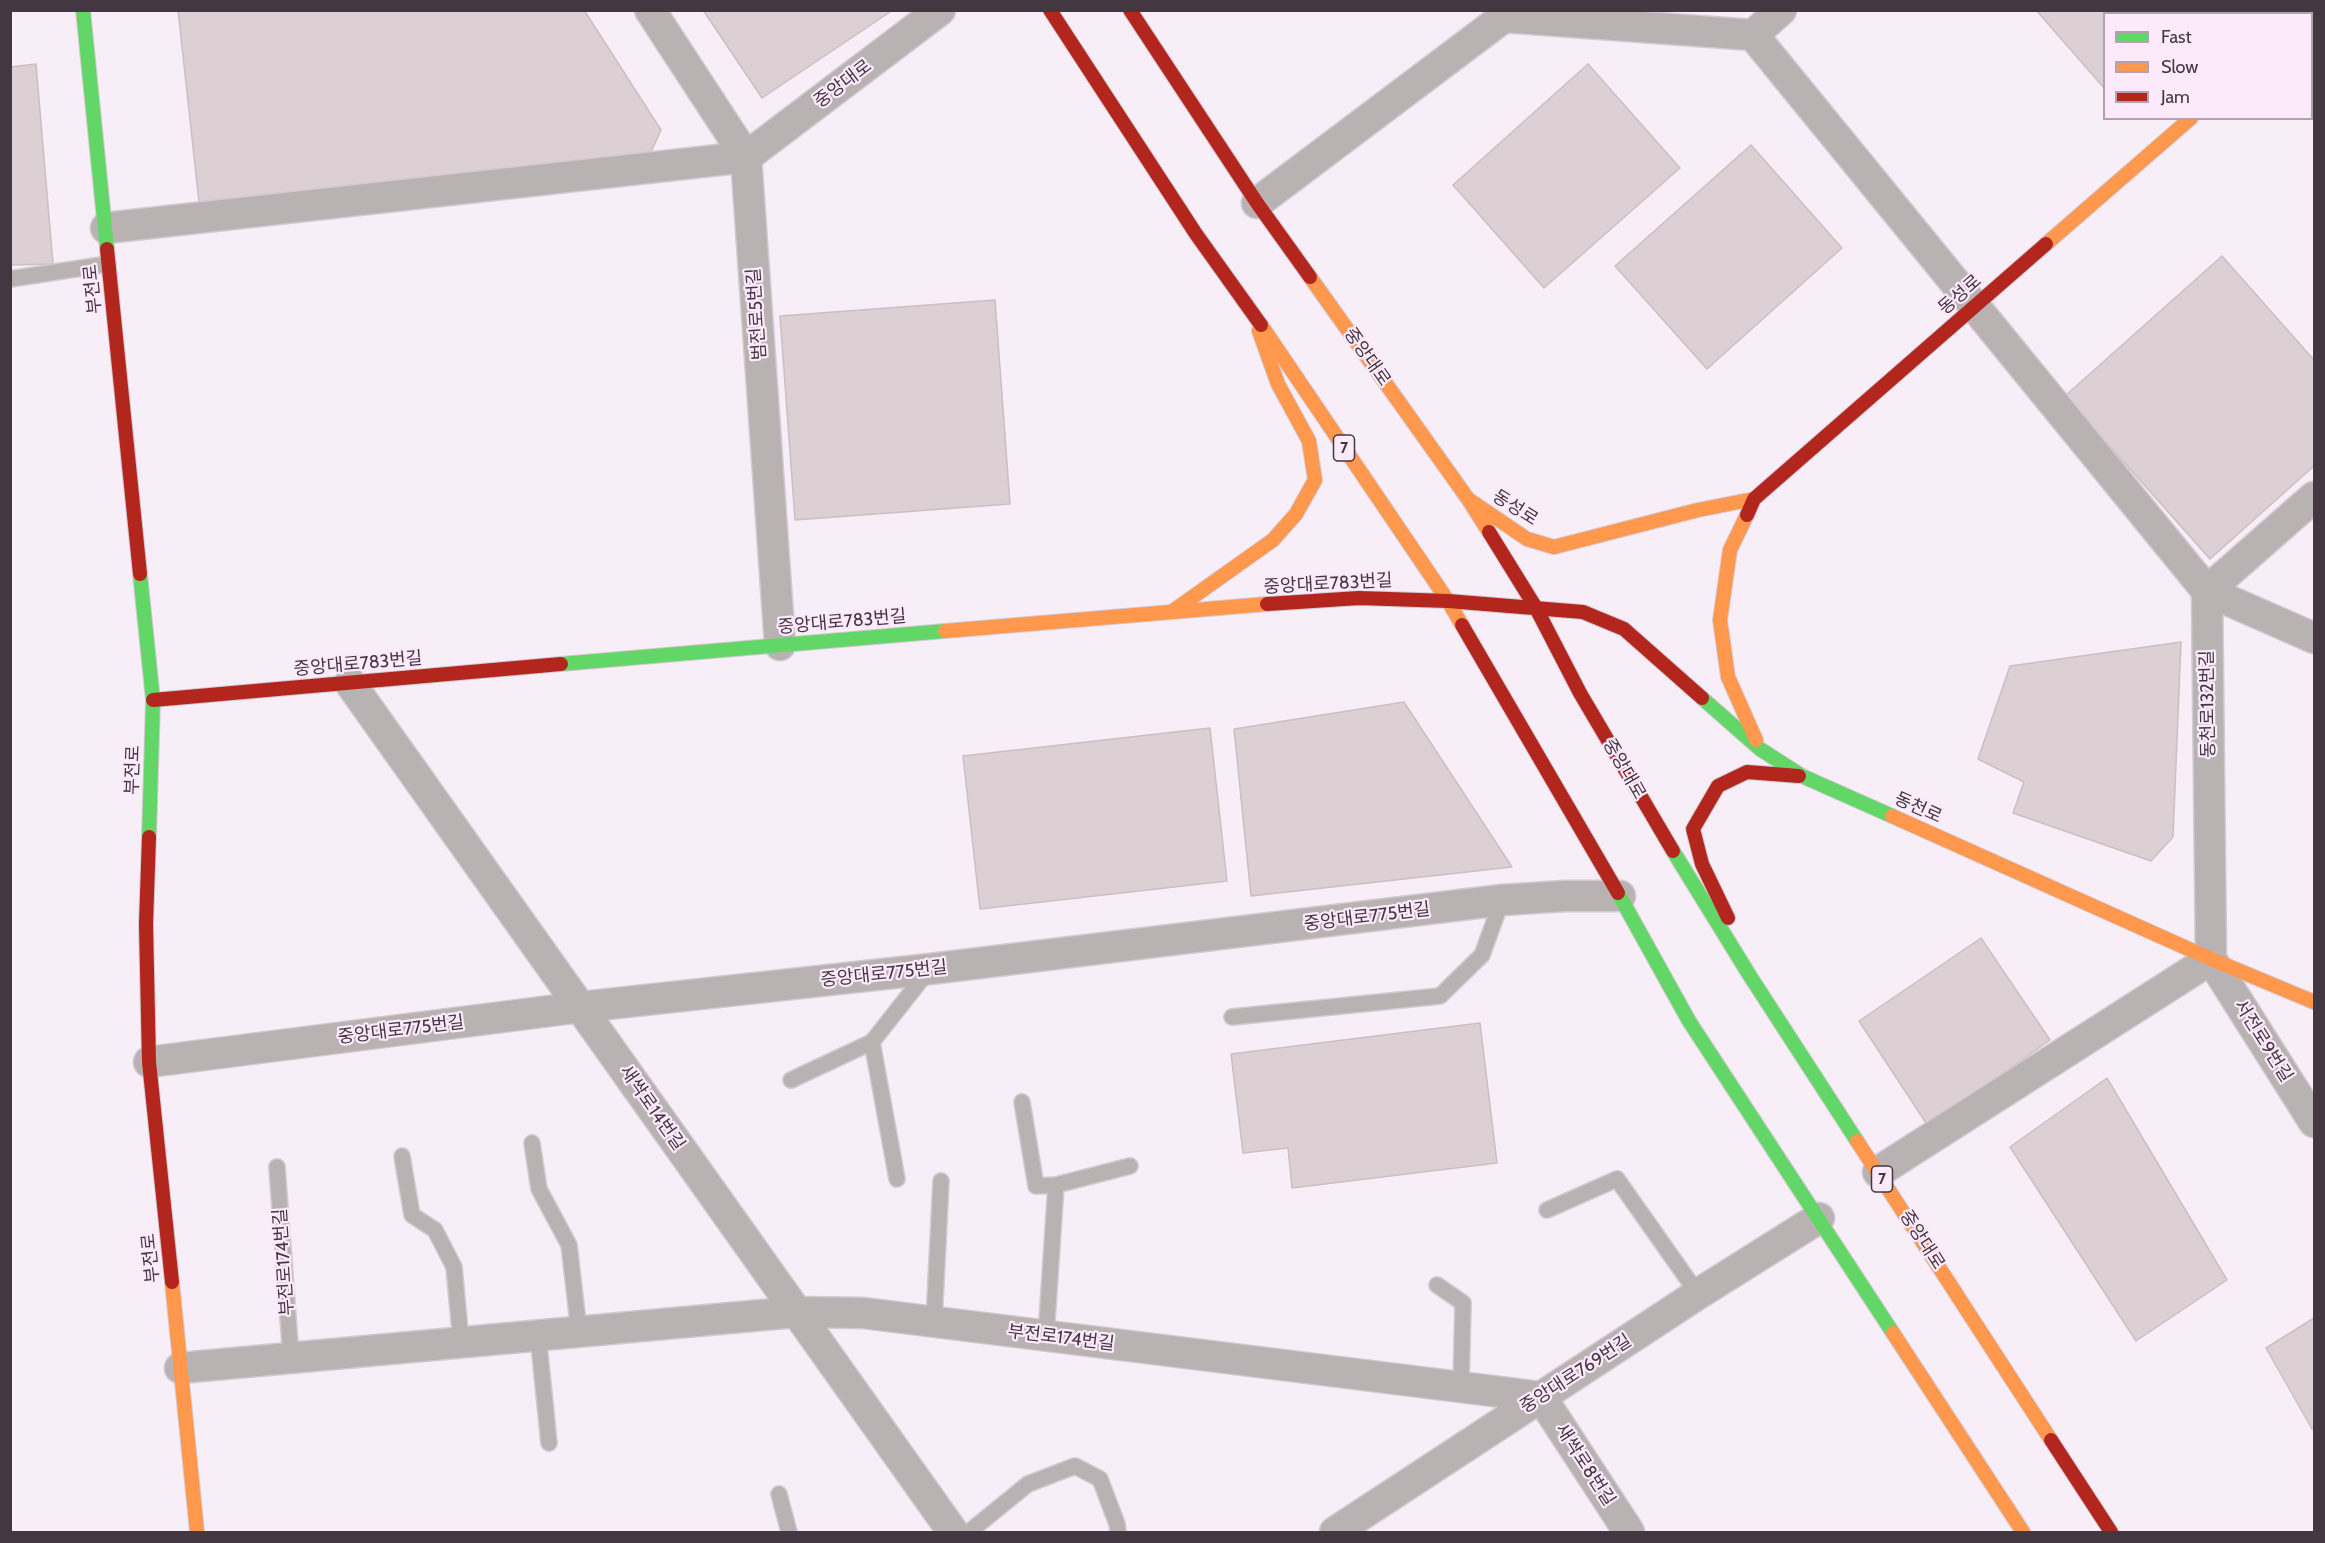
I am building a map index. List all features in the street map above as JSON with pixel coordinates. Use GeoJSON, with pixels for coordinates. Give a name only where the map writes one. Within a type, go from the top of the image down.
{"type":"FeatureCollection","features":[{"type":"Feature","properties":{"kind":"main road","name":"부전로"},"geometry":{"type":"LineString","coordinates":[[82,10],[153,700],[146,924],[149,1062],[197,1533]]}},
{"type":"Feature","properties":{"kind":"main road","name":"7"},"geometry":{"type":"LineString","coordinates":[[1050,10],[1196,234],[1253,313],[1448,601],[1620,896],[1689,1021],[2023,1533]]}},
{"type":"Feature","properties":{"kind":"main road","name":"중앙대로"},"geometry":{"type":"LineString","coordinates":[[1130,10],[1257,203],[1468,499],[1536,608],[1580,693],[1632,783],[1750,976],[2111,1533]]}},
{"type":"Feature","properties":{"kind":"main road","name":"동성로"},"geometry":{"type":"LineString","coordinates":[[1760,749],[1728,677],[1720,620],[1730,550],[1754,500],[2189,120]]}},
{"type":"Feature","properties":{"kind":"main road"},"geometry":{"type":"LineString","coordinates":[[1172,611],[1273,540],[1296,514],[1315,480],[1309,441],[1278,384],[1253,313]]}},
{"type":"Feature","properties":{"kind":"main road","name":"동성로"},"geometry":{"type":"LineString","coordinates":[[1468,499],[1527,539],[1554,548],[1698,510],[1754,500]]}},
{"type":"Feature","properties":{"kind":"main road","name":"중앙대로783번길"},"geometry":{"type":"LineString","coordinates":[[153,700],[1172,611],[1359,598],[1448,601],[1536,608]]}},
{"type":"Feature","properties":{"kind":"main road","name":"동천로"},"geometry":{"type":"LineString","coordinates":[[1536,608],[1583,612],[1624,629],[1760,749],[1802,776],[2211,959],[2314,1002]]}},
{"type":"Feature","properties":{"kind":"main road"},"geometry":{"type":"LineString","coordinates":[[1750,976],[1725,908],[1702,864],[1692,828],[1718,786],[1747,772],[1802,776]]}},
{"type":"Feature","properties":{"kind":"street","name":"범전로5번길"},"geometry":{"type":"LineString","coordinates":[[650,10],[746,157],[780,645]]}},
{"type":"Feature","properties":{"kind":"street","name":"중앙대로"},"geometry":{"type":"LineString","coordinates":[[746,157],[940,10]]}},
{"type":"Feature","properties":{"kind":"street"},"geometry":{"type":"LineString","coordinates":[[1753,35],[1780,10]]}},
{"type":"Feature","properties":{"kind":"street"},"geometry":{"type":"LineString","coordinates":[[1257,203],[1502,14],[1753,35],[2207,591],[2314,638]]}},
{"type":"Feature","properties":{"kind":"street"},"geometry":{"type":"LineString","coordinates":[[106,228],[746,157]]}},
{"type":"Feature","properties":{"kind":"street"},"geometry":{"type":"LineString","coordinates":[[2207,591],[2314,497]]}},
{"type":"Feature","properties":{"kind":"street","name":"동천로132번길"},"geometry":{"type":"LineString","coordinates":[[2207,591],[2211,959]]}},
{"type":"Feature","properties":{"kind":"street","name":"새싹로14번길"},"geometry":{"type":"LineString","coordinates":[[350,683],[953,1533]]}},
{"type":"Feature","properties":{"kind":"street","name":"중앙대로775번길"},"geometry":{"type":"LineString","coordinates":[[149,1062],[581,1007],[930,969],[1502,900],[1565,896],[1620,896]]}},
{"type":"Feature","properties":{"kind":"street"},"geometry":{"type":"LineString","coordinates":[[1878,1172],[2211,959]]}},
{"type":"Feature","properties":{"kind":"street","name":"서전로9번길"},"geometry":{"type":"LineString","coordinates":[[2211,959],[2314,1122]]}},
{"type":"Feature","properties":{"kind":"street","name":"중앙대로769번길"},"geometry":{"type":"LineString","coordinates":[[1335,1533],[1698,1294],[1819,1218]]}},
{"type":"Feature","properties":{"kind":"street","name":"부전로174번길"},"geometry":{"type":"LineString","coordinates":[[180,1368],[796,1312],[863,1313],[1541,1397]]}},
{"type":"Feature","properties":{"kind":"street","name":"새싹로8번길"},"geometry":{"type":"LineString","coordinates":[[1541,1397],[1629,1533]]}},
{"type":"Feature","properties":{"kind":"lane"},"geometry":{"type":"LineString","coordinates":[[10,279],[108,264]]}},
{"type":"Feature","properties":{"kind":"lane"},"geometry":{"type":"LineString","coordinates":[[1232,1017],[1440,996],[1482,955],[1502,900]]}},
{"type":"Feature","properties":{"kind":"lane"},"geometry":{"type":"LineString","coordinates":[[791,1080],[872,1042],[930,969]]}},
{"type":"Feature","properties":{"kind":"lane"},"geometry":{"type":"LineString","coordinates":[[872,1042],[897,1179]]}},
{"type":"Feature","properties":{"kind":"lane"},"geometry":{"type":"LineString","coordinates":[[1022,1102],[1036,1186],[1056,1185],[1130,1166]]}},
{"type":"Feature","properties":{"kind":"lane"},"geometry":{"type":"LineString","coordinates":[[532,1143],[539,1189],[568,1245],[579,1331]]}},
{"type":"Feature","properties":{"kind":"lane"},"geometry":{"type":"LineString","coordinates":[[402,1155],[412,1215],[435,1230],[454,1267],[461,1342]]}},
{"type":"Feature","properties":{"kind":"lane","name":"부전로174번길"},"geometry":{"type":"LineString","coordinates":[[277,1167],[291,1358]]}},
{"type":"Feature","properties":{"kind":"lane"},"geometry":{"type":"LineString","coordinates":[[1547,1210],[1617,1179],[1698,1294]]}},
{"type":"Feature","properties":{"kind":"lane"},"geometry":{"type":"LineString","coordinates":[[934,1322],[941,1181]]}},
{"type":"Feature","properties":{"kind":"lane"},"geometry":{"type":"LineString","coordinates":[[1047,1336],[1056,1185]]}},
{"type":"Feature","properties":{"kind":"lane"},"geometry":{"type":"LineString","coordinates":[[1437,1285],[1463,1303],[1461,1388]]}},
{"type":"Feature","properties":{"kind":"lane"},"geometry":{"type":"LineString","coordinates":[[538,1335],[549,1443]]}},
{"type":"Feature","properties":{"kind":"lane"},"geometry":{"type":"LineString","coordinates":[[969,1533],[1028,1484],[1076,1466],[1100,1479],[1117,1524],[1118,1533]]}},
{"type":"Feature","properties":{"kind":"lane"},"geometry":{"type":"LineString","coordinates":[[779,1494],[789,1533]]}},
{"type":"Feature","properties":{"kind":"building"},"geometry":{"type":"Polygon","coordinates":[[[178,10],[584,10],[661,130],[651,152],[199,202],[178,10]]]}},
{"type":"Feature","properties":{"kind":"building"},"geometry":{"type":"Polygon","coordinates":[[[703,10],[893,10],[762,98],[703,10]]]}},
{"type":"Feature","properties":{"kind":"building"},"geometry":{"type":"Polygon","coordinates":[[[2036,10],[2203,10],[2202,12],[2103,12],[2103,87],[2036,10]]]}},
{"type":"Feature","properties":{"kind":"building"},"geometry":{"type":"Polygon","coordinates":[[[36,64],[53,264],[10,265],[10,67],[36,64]]]}},
{"type":"Feature","properties":{"kind":"building"},"geometry":{"type":"Polygon","coordinates":[[[1588,64],[1680,168],[1544,288],[1453,185],[1588,64]]]}},
{"type":"Feature","properties":{"kind":"building"},"geometry":{"type":"Polygon","coordinates":[[[1751,145],[1842,248],[1707,369],[1615,266],[1751,145]]]}},
{"type":"Feature","properties":{"kind":"building"},"geometry":{"type":"Polygon","coordinates":[[[2222,256],[2314,360],[2314,466],[2210,559],[2065,396],[2222,256]]]}},
{"type":"Feature","properties":{"kind":"building"},"geometry":{"type":"Polygon","coordinates":[[[995,300],[1010,504],[795,520],[780,316],[995,300]]]}},
{"type":"Feature","properties":{"kind":"building"},"geometry":{"type":"Polygon","coordinates":[[[2181,642],[2173,837],[2151,861],[2013,813],[2024,782],[1978,759],[2010,666],[2181,642]]]}},
{"type":"Feature","properties":{"kind":"building"},"geometry":{"type":"Polygon","coordinates":[[[1404,702],[1512,867],[1251,896],[1234,729],[1404,702]]]}},
{"type":"Feature","properties":{"kind":"building"},"geometry":{"type":"Polygon","coordinates":[[[1210,728],[1227,881],[980,909],[963,756],[1210,728]]]}},
{"type":"Feature","properties":{"kind":"building"},"geometry":{"type":"Polygon","coordinates":[[[1981,938],[2050,1040],[1928,1126],[1859,1021],[1981,938]]]}},
{"type":"Feature","properties":{"kind":"building"},"geometry":{"type":"Polygon","coordinates":[[[1480,1023],[1497,1163],[1292,1188],[1288,1148],[1243,1153],[1231,1054],[1480,1023]]]}},
{"type":"Feature","properties":{"kind":"building"},"geometry":{"type":"Polygon","coordinates":[[[2107,1078],[2227,1280],[2136,1341],[2010,1147],[2107,1078]]]}},
{"type":"Feature","properties":{"kind":"building"},"geometry":{"type":"Polygon","coordinates":[[[2314,1318],[2314,1428],[2312,1429],[2266,1348],[2314,1318]]]}},
{"type":"Feature","properties":{"kind":"traffic: fast"},"geometry":{"type":"LineString","coordinates":[[83,10],[107,249]]}},
{"type":"Feature","properties":{"kind":"traffic: fast"},"geometry":{"type":"LineString","coordinates":[[140,574],[153,700],[149,837]]}},
{"type":"Feature","properties":{"kind":"traffic: fast"},"geometry":{"type":"LineString","coordinates":[[561,664],[945,631]]}},
{"type":"Feature","properties":{"kind":"traffic: fast"},"geometry":{"type":"LineString","coordinates":[[1702,698],[1760,749],[1802,776],[1892,816]]}},
{"type":"Feature","properties":{"kind":"traffic: fast"},"geometry":{"type":"LineString","coordinates":[[1673,851],[1750,976],[1857,1141]]}},
{"type":"Feature","properties":{"kind":"traffic: fast"},"geometry":{"type":"LineString","coordinates":[[1618,893],[1689,1021],[1893,1333]]}},
{"type":"Feature","properties":{"kind":"traffic: slow"},"geometry":{"type":"LineString","coordinates":[[2046,244],[2189,120]]}},
{"type":"Feature","properties":{"kind":"traffic: slow"},"geometry":{"type":"LineString","coordinates":[[1310,277],[1489,532]]}},
{"type":"Feature","properties":{"kind":"traffic: slow"},"geometry":{"type":"LineString","coordinates":[[1261,325],[1462,625]]}},
{"type":"Feature","properties":{"kind":"traffic: slow"},"geometry":{"type":"LineString","coordinates":[[1173,611],[1273,540],[1296,514],[1315,480],[1309,441],[1278,384],[1259,331]]}},
{"type":"Feature","properties":{"kind":"traffic: slow"},"geometry":{"type":"LineString","coordinates":[[1468,499],[1527,539],[1554,547],[1698,510],[1754,499]]}},
{"type":"Feature","properties":{"kind":"traffic: slow"},"geometry":{"type":"LineString","coordinates":[[1747,515],[1730,550],[1720,620],[1728,677],[1756,740]]}},
{"type":"Feature","properties":{"kind":"traffic: slow"},"geometry":{"type":"LineString","coordinates":[[945,631],[1267,604]]}},
{"type":"Feature","properties":{"kind":"traffic: slow"},"geometry":{"type":"LineString","coordinates":[[1892,816],[2211,959],[2314,1002]]}},
{"type":"Feature","properties":{"kind":"traffic: slow"},"geometry":{"type":"LineString","coordinates":[[1857,1141],[2051,1440]]}},
{"type":"Feature","properties":{"kind":"traffic: slow"},"geometry":{"type":"LineString","coordinates":[[172,1282],[197,1532]]}},
{"type":"Feature","properties":{"kind":"traffic: slow"},"geometry":{"type":"LineString","coordinates":[[1893,1333],[2023,1532]]}},
{"type":"Feature","properties":{"kind":"traffic: jam"},"geometry":{"type":"LineString","coordinates":[[1050,10],[1196,234],[1261,325]]}},
{"type":"Feature","properties":{"kind":"traffic: jam"},"geometry":{"type":"LineString","coordinates":[[1130,10],[1257,203],[1310,277]]}},
{"type":"Feature","properties":{"kind":"traffic: jam"},"geometry":{"type":"LineString","coordinates":[[1747,515],[1754,499],[2046,244]]}},
{"type":"Feature","properties":{"kind":"traffic: jam"},"geometry":{"type":"LineString","coordinates":[[107,249],[140,574]]}},
{"type":"Feature","properties":{"kind":"traffic: jam"},"geometry":{"type":"LineString","coordinates":[[1489,532],[1536,608],[1580,693],[1673,851]]}},
{"type":"Feature","properties":{"kind":"traffic: jam"},"geometry":{"type":"LineString","coordinates":[[1267,604],[1359,598],[1448,601],[1583,612],[1624,629],[1702,698]]}},
{"type":"Feature","properties":{"kind":"traffic: jam"},"geometry":{"type":"LineString","coordinates":[[1462,625],[1618,893]]}},
{"type":"Feature","properties":{"kind":"traffic: jam"},"geometry":{"type":"LineString","coordinates":[[153,700],[561,664]]}},
{"type":"Feature","properties":{"kind":"traffic: jam"},"geometry":{"type":"LineString","coordinates":[[1728,918],[1702,864],[1693,829],[1718,786],[1747,772],[1799,776]]}},
{"type":"Feature","properties":{"kind":"traffic: jam"},"geometry":{"type":"LineString","coordinates":[[149,837],[146,924],[149,1062],[172,1282]]}},
{"type":"Feature","properties":{"kind":"traffic: jam"},"geometry":{"type":"LineString","coordinates":[[2051,1440],[2111,1532]]}}]}
